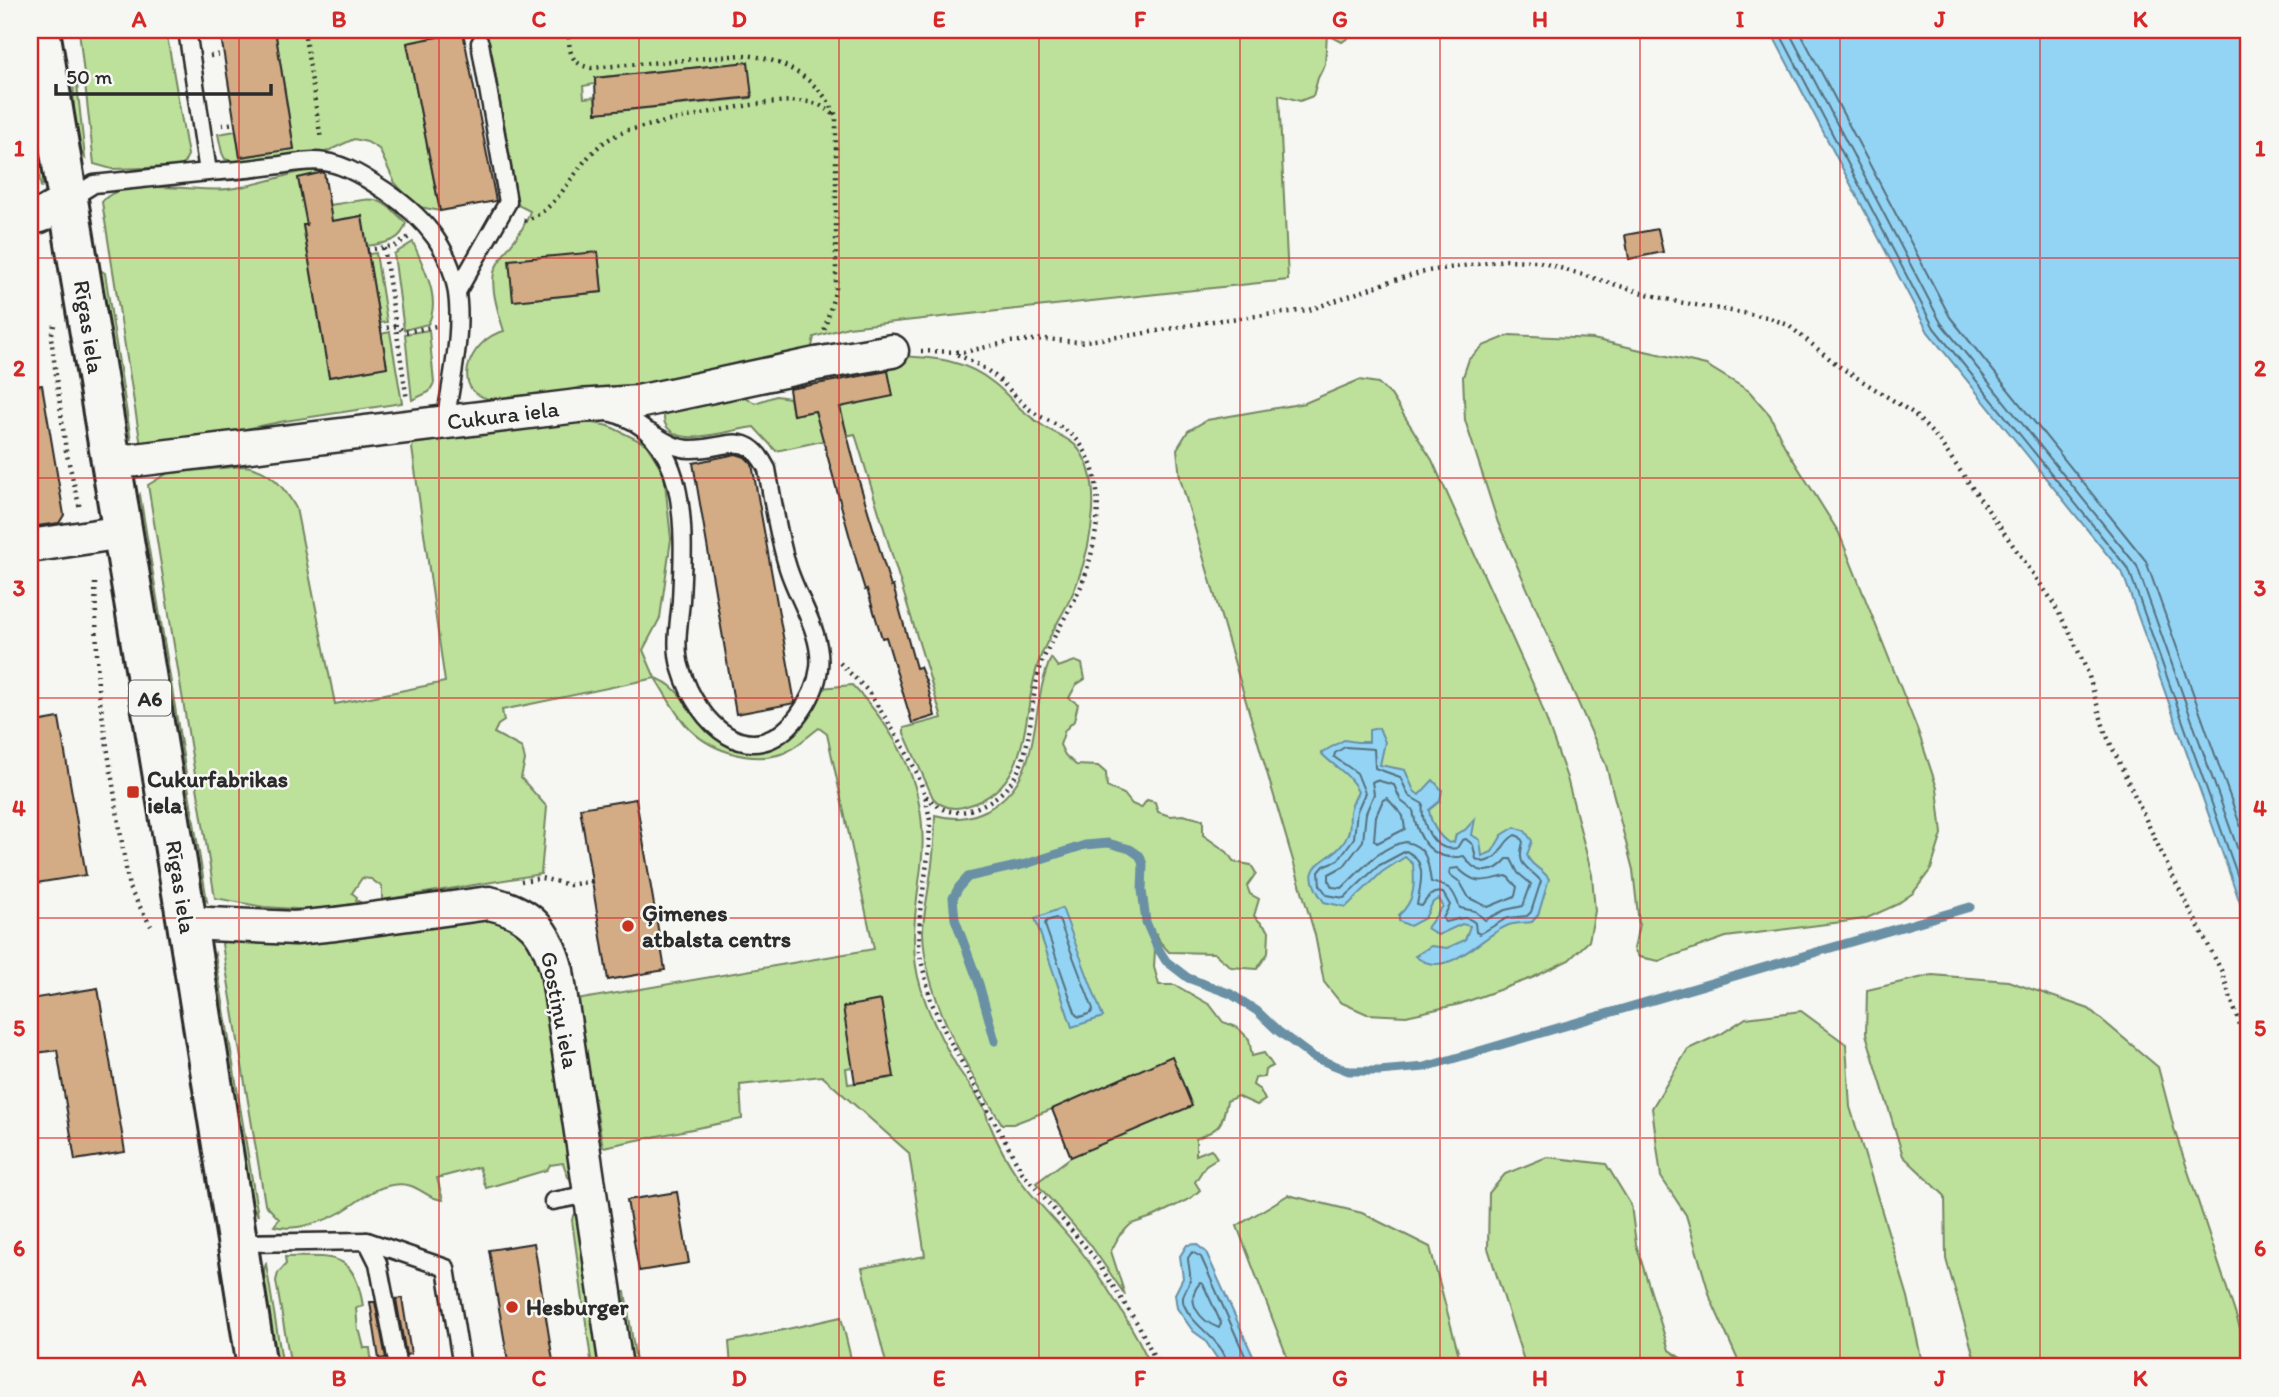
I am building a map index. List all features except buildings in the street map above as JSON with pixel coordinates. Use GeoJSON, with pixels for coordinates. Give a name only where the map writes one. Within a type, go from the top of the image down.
{"type":"FeatureCollection","features":[{"type":"Feature","properties":{"kind":"highway","name":"Rīgas iela"},"geometry":{"type":"LineString","coordinates":[[40,30],[123,532],[172,930],[237,1244],[257,1367]]}},
{"type":"Feature","properties":{"kind":"street"},"geometry":{"type":"LineString","coordinates":[[30,218],[40,216],[68,200]]}},
{"type":"Feature","properties":{"kind":"street","name":"Cukura iela"},"geometry":{"type":"LineString","coordinates":[[111,463],[578,406],[638,402],[892,351]]}},
{"type":"Feature","properties":{"kind":"street"},"geometry":{"type":"LineString","coordinates":[[30,546],[123,532]]}},
{"type":"Feature","properties":{"kind":"street","name":"Gostiņu iela"},"geometry":{"type":"LineString","coordinates":[[172,930],[335,925],[489,903],[511,907],[529,919],[551,949],[557,971],[616,1367]]}},
{"type":"Feature","properties":{"kind":"lane"},"geometry":{"type":"LineString","coordinates":[[187,30],[208,172]]}},
{"type":"Feature","properties":{"kind":"lane"},"geometry":{"type":"LineString","coordinates":[[458,290],[509,202],[480,43]]}},
{"type":"Feature","properties":{"kind":"lane"},"geometry":{"type":"LineString","coordinates":[[68,200],[94,184],[304,162],[338,165],[371,181],[397,199],[426,226],[442,248],[458,290],[460,323],[445,422]]}},
{"type":"Feature","properties":{"kind":"lane"},"geometry":{"type":"LineString","coordinates":[[578,406],[619,415],[671,444],[688,450],[738,442],[749,446],[760,456],[767,470],[788,568],[818,645],[819,668],[815,687],[804,708],[778,736],[758,743],[741,742],[725,734],[704,717],[686,688],[677,657],[683,566],[682,515],[676,483],[665,453],[649,432]]}},
{"type":"Feature","properties":{"kind":"lane"},"geometry":{"type":"LineString","coordinates":[[553,1201],[590,1194]]}},
{"type":"Feature","properties":{"kind":"lane"},"geometry":{"type":"LineString","coordinates":[[367,1241],[379,1263],[398,1367]]}},
{"type":"Feature","properties":{"kind":"lane"},"geometry":{"type":"LineString","coordinates":[[237,1244],[367,1241],[446,1268],[462,1367]]}},
{"type":"Feature","properties":{"kind":"path"},"geometry":{"type":"LineString","coordinates":[[304,30],[324,162]]}},
{"type":"Feature","properties":{"kind":"path"},"geometry":{"type":"LineString","coordinates":[[568,30],[575,62],[591,68],[743,55],[763,56],[784,65],[815,86],[829,100],[836,116],[836,288],[816,365]]}},
{"type":"Feature","properties":{"kind":"path"},"geometry":{"type":"LineString","coordinates":[[492,230],[528,220],[544,211],[559,197],[596,149],[609,138],[628,130],[767,103],[818,104],[836,116]]}},
{"type":"Feature","properties":{"kind":"path"},"geometry":{"type":"LineString","coordinates":[[368,250],[395,246],[426,226]]}},
{"type":"Feature","properties":{"kind":"path"},"geometry":{"type":"LineString","coordinates":[[384,248],[411,426]]}},
{"type":"Feature","properties":{"kind":"path"},"geometry":{"type":"LineString","coordinates":[[892,351],[964,352],[1009,342],[1045,339],[1089,341],[1213,321],[1309,310],[1428,271],[1505,260],[1537,261],[1654,296],[1767,317],[1788,325],[1840,367],[1913,414],[1937,438],[2051,599],[2088,673],[2105,732],[2170,871],[2221,970],[2240,1025],[2249,1063]]}},
{"type":"Feature","properties":{"kind":"path"},"geometry":{"type":"LineString","coordinates":[[380,329],[396,326],[405,332],[460,323]]}},
{"type":"Feature","properties":{"kind":"path"},"geometry":{"type":"LineString","coordinates":[[54,324],[51,337],[66,452],[94,571],[98,688],[129,888],[172,930]]}},
{"type":"Feature","properties":{"kind":"path"},"geometry":{"type":"LineString","coordinates":[[925,795],[936,807],[951,812],[966,811],[987,803],[1002,793],[1014,780],[1023,763],[1038,674],[1082,584],[1093,547],[1097,511],[1096,480],[1089,458],[1077,439],[1028,409],[997,377],[979,364],[950,351]]}},
{"type":"Feature","properties":{"kind":"path"},"geometry":{"type":"LineString","coordinates":[[818,645],[844,666],[868,691],[918,773],[930,820],[918,933],[919,952],[931,1001],[943,1028],[1023,1172],[1094,1257],[1139,1326],[1159,1367]]}},
{"type":"Feature","properties":{"kind":"green space"},"geometry":{"type":"Polygon","coordinates":[[[79,30],[166,30],[188,155],[183,165],[112,169],[94,164],[79,30]]]}},
{"type":"Feature","properties":{"kind":"green space"},"geometry":{"type":"Polygon","coordinates":[[[275,30],[1353,30],[1352,35],[1342,42],[1327,34],[1325,64],[1313,96],[1300,101],[1279,95],[1288,280],[848,327],[814,337],[811,351],[695,384],[498,400],[482,397],[472,390],[468,368],[473,356],[491,336],[504,331],[493,282],[496,267],[524,226],[530,211],[518,205],[492,53],[476,36],[454,33],[407,43],[440,211],[420,207],[405,194],[395,183],[379,149],[367,142],[354,139],[319,155],[241,163],[225,159],[218,134],[236,131],[240,157],[294,149],[275,30]],[[748,62],[595,78],[595,84],[583,86],[584,98],[595,97],[597,113],[751,98],[748,62]],[[598,252],[513,301],[602,292],[598,252]]]}},
{"type":"Feature","properties":{"kind":"green space"},"geometry":{"type":"Polygon","coordinates":[[[30,74],[45,175],[41,188],[30,120],[30,74]]]}},
{"type":"Feature","properties":{"kind":"green space"},"geometry":{"type":"Polygon","coordinates":[[[73,81],[77,84],[85,158],[75,132],[73,81]]]}},
{"type":"Feature","properties":{"kind":"green space"},"geometry":{"type":"Polygon","coordinates":[[[308,170],[324,172],[298,178],[305,212],[330,209],[329,205],[372,200],[387,206],[406,223],[404,230],[396,238],[367,246],[361,216],[303,226],[329,377],[387,367],[381,334],[390,332],[402,403],[285,421],[166,445],[141,446],[102,202],[125,189],[228,189],[308,170]]]}},
{"type":"Feature","properties":{"kind":"green space"},"geometry":{"type":"Polygon","coordinates":[[[413,242],[430,283],[432,314],[428,324],[404,330],[394,254],[413,242]]]}},
{"type":"Feature","properties":{"kind":"green space"},"geometry":{"type":"Polygon","coordinates":[[[376,253],[387,322],[380,323],[368,254],[376,253]]]}},
{"type":"Feature","properties":{"kind":"green space"},"geometry":{"type":"Polygon","coordinates":[[[97,268],[105,273],[131,440],[123,429],[97,268]]]}},
{"type":"Feature","properties":{"kind":"green space"},"geometry":{"type":"Polygon","coordinates":[[[429,330],[434,383],[429,392],[412,400],[405,334],[429,330]]]}},
{"type":"Feature","properties":{"kind":"green space"},"geometry":{"type":"Polygon","coordinates":[[[1510,335],[1593,339],[1706,365],[1749,391],[1770,415],[1784,445],[1839,533],[1918,731],[1937,788],[1942,834],[1931,869],[1913,893],[1896,905],[1865,919],[1726,937],[1659,961],[1639,957],[1634,949],[1639,924],[1633,870],[1606,765],[1498,523],[1465,420],[1463,377],[1469,359],[1483,346],[1510,335]]]}},
{"type":"Feature","properties":{"kind":"green space"},"geometry":{"type":"Polygon","coordinates":[[[896,356],[948,361],[984,376],[1032,418],[1075,445],[1085,459],[1093,493],[1091,531],[1082,568],[1073,593],[1046,643],[1038,664],[1021,748],[1014,766],[1004,783],[989,796],[962,807],[944,806],[933,798],[904,733],[904,728],[942,718],[855,434],[776,451],[754,427],[688,437],[672,432],[664,420],[666,409],[731,389],[755,403],[776,396],[790,398],[793,415],[828,408],[822,373],[896,356]]]}},
{"type":"Feature","properties":{"kind":"green space"},"geometry":{"type":"Polygon","coordinates":[[[1359,380],[1378,383],[1391,395],[1432,460],[1537,693],[1567,778],[1592,875],[1595,911],[1589,941],[1569,960],[1532,978],[1460,1004],[1406,1016],[1367,1014],[1340,1002],[1324,982],[1315,935],[1180,478],[1177,449],[1188,431],[1207,420],[1305,403],[1359,380]]]}},
{"type":"Feature","properties":{"kind":"green space"},"geometry":{"type":"Polygon","coordinates":[[[567,418],[609,426],[646,444],[664,473],[671,539],[660,618],[643,650],[655,678],[502,710],[504,721],[494,733],[522,748],[525,760],[521,778],[547,807],[541,874],[382,900],[382,887],[371,879],[362,878],[352,893],[357,897],[356,900],[362,903],[311,910],[264,907],[215,898],[148,485],[168,473],[244,466],[269,475],[281,486],[296,508],[335,704],[445,682],[412,448],[415,438],[567,418]]]}},
{"type":"Feature","properties":{"kind":"green space"},"geometry":{"type":"Polygon","coordinates":[[[140,495],[207,901],[201,895],[137,502],[140,495]]]}},
{"type":"Feature","properties":{"kind":"green space"},"geometry":{"type":"Polygon","coordinates":[[[1051,658],[1058,667],[1075,661],[1082,664],[1085,679],[1076,685],[1069,698],[1078,704],[1074,721],[1065,730],[1060,745],[1065,755],[1076,765],[1098,766],[1106,773],[1107,787],[1124,794],[1132,804],[1141,808],[1147,800],[1155,802],[1158,812],[1203,820],[1203,835],[1227,852],[1234,862],[1251,865],[1256,873],[1247,886],[1250,894],[1259,899],[1254,916],[1269,931],[1268,953],[1257,969],[1231,967],[1214,953],[1169,952],[1156,933],[1154,967],[1159,985],[1175,985],[1210,1005],[1223,1022],[1237,1027],[1249,1039],[1252,1056],[1264,1053],[1273,1066],[1265,1070],[1264,1077],[1255,1078],[1253,1085],[1260,1090],[1265,1100],[1257,1105],[1237,1096],[1227,1101],[1219,1126],[1196,1139],[1196,1155],[1211,1149],[1217,1158],[1206,1165],[1195,1182],[1200,1190],[1191,1198],[1155,1216],[1131,1224],[1119,1236],[1111,1251],[1125,1295],[1090,1244],[1036,1183],[1071,1157],[1052,1109],[1013,1124],[1002,1124],[950,1032],[939,1007],[925,957],[923,926],[933,859],[935,815],[961,818],[980,813],[1006,796],[1019,780],[1027,762],[1039,700],[1051,658]]]}},
{"type":"Feature","properties":{"kind":"green space"},"geometry":{"type":"Polygon","coordinates":[[[655,678],[675,690],[713,736],[732,745],[762,747],[821,688],[852,685],[885,725],[909,768],[921,815],[923,841],[914,943],[917,973],[933,1020],[953,1060],[985,1110],[1014,1171],[1093,1267],[1129,1323],[1152,1367],[867,1367],[886,1363],[862,1268],[925,1256],[909,1153],[822,1076],[740,1085],[742,1119],[603,1147],[576,1000],[874,949],[827,734],[819,728],[788,751],[771,756],[730,753],[694,733],[681,719],[655,678]],[[853,1067],[846,1068],[848,1084],[891,1078],[853,1067]]]}},
{"type":"Feature","properties":{"kind":"green space"},"geometry":{"type":"Polygon","coordinates":[[[469,915],[511,928],[542,960],[574,1182],[568,1177],[563,1163],[550,1165],[547,1170],[486,1188],[479,1167],[437,1178],[443,1200],[431,1197],[415,1187],[392,1185],[372,1192],[343,1211],[319,1222],[291,1228],[274,1226],[279,1219],[265,1204],[222,944],[227,939],[469,915]]]}},
{"type":"Feature","properties":{"kind":"green space"},"geometry":{"type":"Polygon","coordinates":[[[215,954],[258,1216],[249,1199],[212,962],[215,954]]]}},
{"type":"Feature","properties":{"kind":"green space"},"geometry":{"type":"Polygon","coordinates":[[[1932,975],[2008,981],[2089,1009],[2158,1067],[2175,1132],[2249,1355],[2249,1367],[1977,1367],[1946,1259],[1945,1196],[1903,1156],[1866,1034],[1867,990],[1932,975]]]}},
{"type":"Feature","properties":{"kind":"green space"},"geometry":{"type":"Polygon","coordinates":[[[1801,1011],[1846,1044],[1850,1107],[1908,1297],[1923,1367],[1741,1367],[1711,1300],[1686,1215],[1661,1177],[1652,1108],[1688,1049],[1721,1034],[1746,1018],[1801,1011]]]}},
{"type":"Feature","properties":{"kind":"green space"},"geometry":{"type":"Polygon","coordinates":[[[1547,1157],[1606,1164],[1631,1205],[1636,1244],[1669,1350],[1694,1367],[1526,1367],[1488,1248],[1489,1193],[1505,1174],[1547,1157]]]}},
{"type":"Feature","properties":{"kind":"green space"},"geometry":{"type":"Polygon","coordinates":[[[1288,1195],[1362,1213],[1430,1247],[1462,1367],[1291,1367],[1237,1226],[1288,1195]]]}},
{"type":"Feature","properties":{"kind":"green space"},"geometry":{"type":"Polygon","coordinates":[[[579,1212],[609,1367],[592,1367],[572,1220],[579,1212]]]}},
{"type":"Feature","properties":{"kind":"green space"},"geometry":{"type":"Polygon","coordinates":[[[285,1257],[328,1258],[339,1260],[347,1266],[359,1288],[363,1306],[356,1308],[358,1331],[364,1348],[370,1348],[372,1367],[291,1367],[276,1281],[278,1273],[286,1264],[285,1257]]]}},
{"type":"Feature","properties":{"kind":"green space"},"geometry":{"type":"Polygon","coordinates":[[[266,1264],[283,1367],[276,1367],[266,1314],[263,1285],[266,1264]]]}},
{"type":"Feature","properties":{"kind":"green space"},"geometry":{"type":"Polygon","coordinates":[[[625,1292],[637,1367],[624,1367],[618,1294],[625,1292]]]}},
{"type":"Feature","properties":{"kind":"green space"},"geometry":{"type":"Polygon","coordinates":[[[841,1317],[853,1367],[731,1367],[729,1342],[841,1317]]]}},
{"type":"Feature","properties":{"kind":"water"},"geometry":{"type":"Polygon","coordinates":[[[1770,30],[2249,30],[2249,928],[2123,574],[1928,332],[1770,30]]]}},
{"type":"Feature","properties":{"kind":"water"},"geometry":{"type":"Polygon","coordinates":[[[1379,728],[1385,742],[1380,765],[1405,770],[1414,791],[1419,795],[1433,780],[1442,790],[1440,801],[1429,810],[1435,829],[1449,843],[1454,842],[1456,834],[1465,830],[1475,819],[1472,835],[1480,840],[1482,856],[1492,852],[1502,835],[1515,827],[1525,831],[1532,841],[1527,855],[1529,859],[1549,879],[1538,915],[1532,922],[1509,925],[1498,930],[1451,961],[1427,963],[1415,956],[1431,946],[1447,948],[1465,940],[1470,926],[1462,924],[1438,935],[1427,928],[1443,906],[1439,899],[1433,902],[1425,918],[1410,926],[1399,921],[1399,915],[1411,898],[1414,885],[1413,864],[1405,857],[1382,872],[1346,907],[1324,902],[1315,887],[1312,877],[1314,869],[1342,844],[1349,831],[1351,809],[1358,792],[1346,775],[1321,753],[1344,740],[1369,742],[1369,730],[1379,728]]]}},
{"type":"Feature","properties":{"kind":"water"},"geometry":{"type":"Polygon","coordinates":[[[1062,908],[1103,1017],[1072,1027],[1035,918],[1062,908]]]}},
{"type":"Feature","properties":{"kind":"water"},"geometry":{"type":"Polygon","coordinates":[[[1196,1244],[1206,1252],[1258,1367],[1223,1367],[1204,1339],[1193,1331],[1177,1308],[1175,1294],[1183,1278],[1180,1256],[1187,1245],[1196,1244]]]}},
{"type":"Feature","properties":{"kind":"waterway"},"geometry":{"type":"LineString","coordinates":[[995,1041],[979,984],[955,919],[953,898],[968,877],[1026,864],[1085,845],[1108,843],[1130,849],[1140,856],[1143,865],[1142,890],[1146,922],[1166,961],[1188,978],[1231,994],[1257,1011],[1278,1031],[1313,1057],[1349,1071],[1425,1067],[1970,907]]}},
{"type":"Feature","properties":{"kind":"place","name":"Cukurfabrikas iela"},"geometry":{"type":"Point","coordinates":[133,792]}},
{"type":"Feature","properties":{"kind":"place","name":"Ģimenes atbalsta centrs"},"geometry":{"type":"Point","coordinates":[628,926]}},
{"type":"Feature","properties":{"kind":"place","name":"Hesburger"},"geometry":{"type":"Point","coordinates":[512,1307]}}]}
